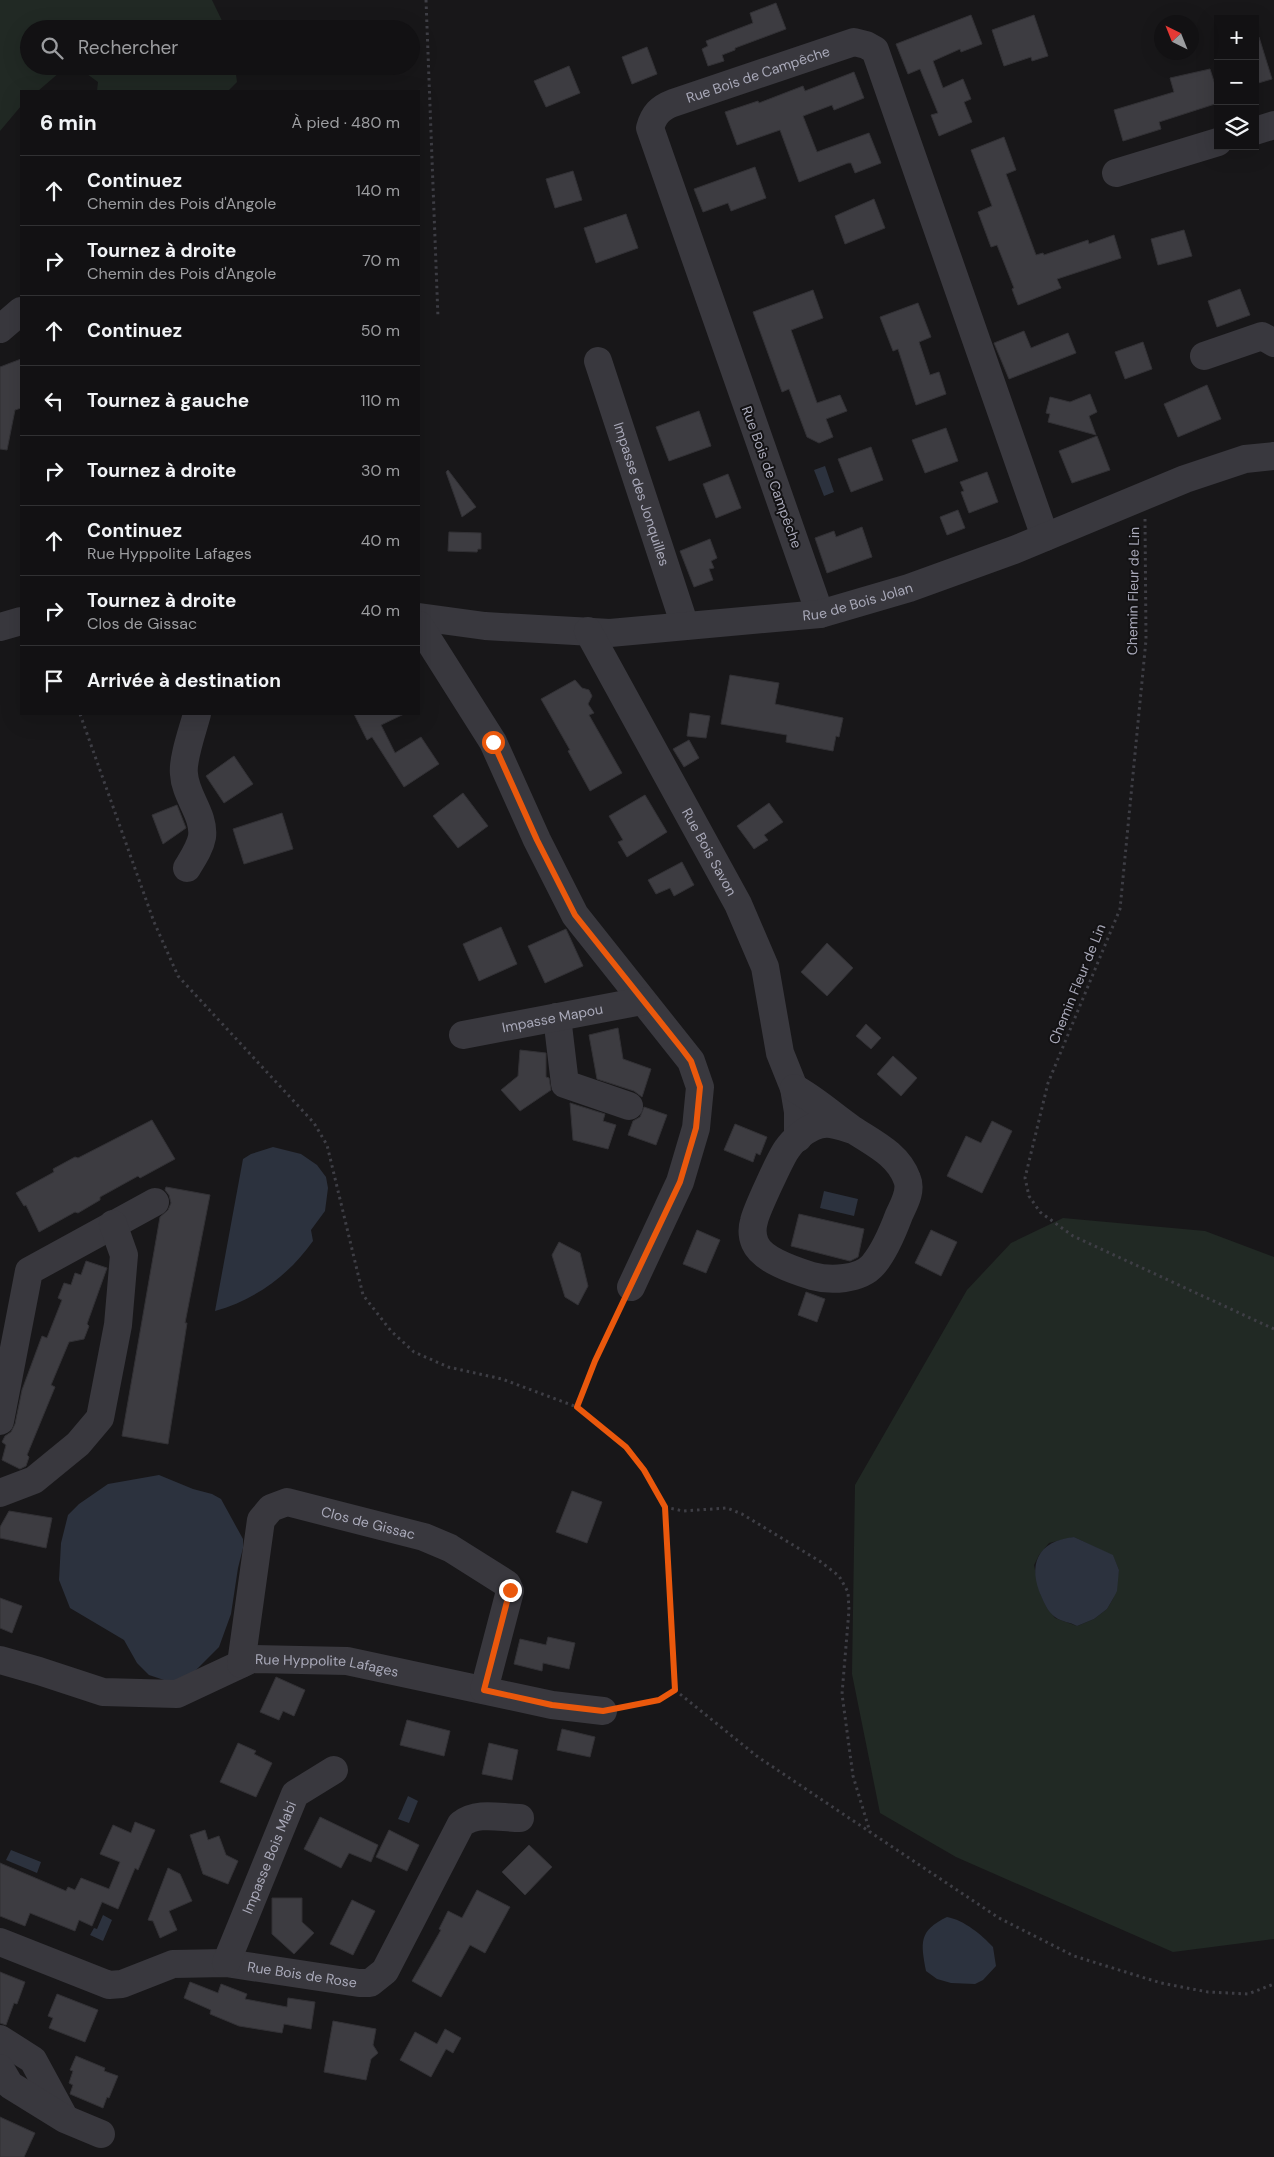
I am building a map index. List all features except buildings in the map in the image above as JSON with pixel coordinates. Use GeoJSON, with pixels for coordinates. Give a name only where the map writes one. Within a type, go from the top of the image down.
{"type":"FeatureCollection","features":[{"type":"Feature","properties":{"kind":"street","name":"Rue Bois de Campêche"},"geometry":{"type":"LineString","coordinates":[[820,614],[650,128],[653,118],[661,108],[682,100],[854,42],[875,50],[1045,537]]}},
{"type":"Feature","properties":{"kind":"street"},"geometry":{"type":"LineString","coordinates":[[1259,130],[1274,125]]}},
{"type":"Feature","properties":{"kind":"street"},"geometry":{"type":"LineString","coordinates":[[1116,173],[1214,143]]}},
{"type":"Feature","properties":{"kind":"street"},"geometry":{"type":"LineString","coordinates":[[0,329],[20,312]]}},
{"type":"Feature","properties":{"kind":"street"},"geometry":{"type":"LineString","coordinates":[[1204,356],[1262,336],[1274,343]]}},
{"type":"Feature","properties":{"kind":"street","name":"Impasse des Jonquilles"},"geometry":{"type":"LineString","coordinates":[[598,361],[685,626]]}},
{"type":"Feature","properties":{"kind":"street","name":"Rue de Bois Jolan"},"geometry":{"type":"LineString","coordinates":[[420,617],[484,626],[610,633],[820,614],[909,588],[1045,537],[1185,479],[1245,459],[1274,456]]}},
{"type":"Feature","properties":{"kind":"street"},"geometry":{"type":"LineString","coordinates":[[0,627],[20,621]]}},
{"type":"Feature","properties":{"kind":"street"},"geometry":{"type":"LineString","coordinates":[[420,627],[493,742],[537,840],[575,915],[691,1061],[700,1087],[696,1128],[680,1182],[632,1287]]}},
{"type":"Feature","properties":{"kind":"street","name":"Rue Bois Savon"},"geometry":{"type":"LineString","coordinates":[[588,632],[738,904],[764,967],[780,1053],[794,1088],[798,1112],[798,1138]]}},
{"type":"Feature","properties":{"kind":"street"},"geometry":{"type":"LineString","coordinates":[[187,868],[199,847],[202,836],[201,824],[187,789],[183,773],[197,715]]}},
{"type":"Feature","properties":{"kind":"street","name":"Impasse Mapou"},"geometry":{"type":"LineString","coordinates":[[463,1035],[642,1001]]}},
{"type":"Feature","properties":{"kind":"street"},"geometry":{"type":"LineString","coordinates":[[557,1017],[565,1084],[629,1106]]}},
{"type":"Feature","properties":{"kind":"street"},"geometry":{"type":"LineString","coordinates":[[794,1088],[805,1093],[853,1130],[881,1146],[902,1168],[908,1181],[908,1191],[890,1237],[873,1266],[858,1274],[841,1278],[820,1278],[795,1271],[762,1253],[755,1244],[752,1234],[754,1219],[787,1149],[813,1127],[822,1124],[832,1123],[853,1130]]}},
{"type":"Feature","properties":{"kind":"street"},"geometry":{"type":"LineString","coordinates":[[0,1421],[29,1271],[155,1202]]}},
{"type":"Feature","properties":{"kind":"street"},"geometry":{"type":"LineString","coordinates":[[0,1493],[34,1480],[78,1444],[100,1418],[118,1325],[124,1255],[113,1224]]}},
{"type":"Feature","properties":{"kind":"street","name":"Clos de Gissac"},"geometry":{"type":"LineString","coordinates":[[241,1664],[261,1520],[271,1508],[286,1502],[424,1537],[450,1548],[507,1584],[510,1590],[484,1690]]}},
{"type":"Feature","properties":{"kind":"street","name":"Rue Hyppolite Lafages"},"geometry":{"type":"LineString","coordinates":[[0,1660],[103,1692],[168,1694],[177,1694],[252,1659],[347,1661],[552,1705],[603,1711]]}},
{"type":"Feature","properties":{"kind":"street","name":"Impasse Bois Mabi"},"geometry":{"type":"LineString","coordinates":[[226,1963],[295,1794],[334,1770]]}},
{"type":"Feature","properties":{"kind":"street","name":"Rue Bois de Rose"},"geometry":{"type":"LineString","coordinates":[[0,1942],[109,1985],[122,1984],[173,1964],[226,1963],[360,1983],[370,1982],[385,1971],[461,1824],[468,1819],[488,1815],[520,1818]]}},
{"type":"Feature","properties":{"kind":"street"},"geometry":{"type":"LineString","coordinates":[[0,2039],[33,2060],[65,2119]]}},
{"type":"Feature","properties":{"kind":"street"},"geometry":{"type":"LineString","coordinates":[[0,2068],[10,2085],[65,2119],[101,2134]]}},
{"type":"Feature","properties":{"kind":"path"},"geometry":{"type":"LineString","coordinates":[[426,0],[438,318]]}},
{"type":"Feature","properties":{"kind":"path","name":"Chemin Fleur de Lin"},"geometry":{"type":"LineString","coordinates":[[1145,496],[1146,640],[1120,909],[1048,1083],[1025,1178],[1030,1196],[1040,1212],[1073,1236],[1274,1329]]}},
{"type":"Feature","properties":{"kind":"path"},"geometry":{"type":"LineString","coordinates":[[80,715],[154,922],[178,976],[314,1123],[327,1144],[364,1295],[391,1332],[414,1352],[448,1366],[502,1379],[577,1407],[626,1447],[644,1470],[665,1507],[675,1690],[758,1757],[870,1832],[999,1918],[1074,1956],[1162,1983],[1208,1992],[1248,1994],[1274,1984]]}},
{"type":"Feature","properties":{"kind":"path"},"geometry":{"type":"LineString","coordinates":[[577,1407],[595,1361],[632,1287]]}},
{"type":"Feature","properties":{"kind":"path"},"geometry":{"type":"LineString","coordinates":[[665,1507],[683,1511],[727,1508],[750,1519],[821,1562],[839,1576],[848,1592],[849,1610],[842,1694],[853,1776],[870,1832]]}},
{"type":"Feature","properties":{"kind":"path"},"geometry":{"type":"LineString","coordinates":[[603,1711],[659,1700],[675,1690]]}},
{"type":"Feature","properties":{"kind":"shaded area"},"geometry":{"type":"Polygon","coordinates":[[[0,0],[212,0],[222,20],[20,20],[20,75],[57,75],[39,90],[20,90],[20,107],[0,131],[0,0]]]}},
{"type":"Feature","properties":{"kind":"shaded area"},"geometry":{"type":"Polygon","coordinates":[[[88,75],[236,75],[237,82],[229,90],[97,90],[98,82],[88,75]]]}},
{"type":"Feature","properties":{"kind":"shaded area"},"geometry":{"type":"Polygon","coordinates":[[[1063,1218],[1205,1231],[1274,1257],[1274,1939],[1173,1952],[956,1857],[880,1813],[852,1674],[855,1485],[967,1290],[1011,1243],[1063,1218]],[[1074,1537],[1049,1543],[1039,1555],[1034,1565],[1040,1593],[1047,1608],[1055,1618],[1077,1626],[1094,1619],[1107,1609],[1114,1597],[1119,1570],[1113,1556],[1074,1537]]]}},
{"type":"Feature","properties":{"kind":"water"},"geometry":{"type":"Polygon","coordinates":[[[825,466],[834,492],[824,496],[814,470],[825,466]]]}},
{"type":"Feature","properties":{"kind":"water"},"geometry":{"type":"Polygon","coordinates":[[[273,1147],[301,1154],[317,1165],[326,1177],[328,1188],[325,1211],[311,1230],[313,1241],[282,1275],[270,1285],[244,1300],[215,1311],[243,1159],[251,1154],[273,1147]]]}},
{"type":"Feature","properties":{"kind":"water"},"geometry":{"type":"Polygon","coordinates":[[[824,1191],[858,1199],[854,1216],[820,1208],[824,1191]]]}},
{"type":"Feature","properties":{"kind":"water"},"geometry":{"type":"Polygon","coordinates":[[[159,1475],[221,1499],[243,1539],[231,1614],[219,1647],[194,1672],[173,1683],[149,1675],[137,1663],[124,1640],[70,1608],[59,1580],[61,1543],[68,1515],[79,1504],[108,1484],[159,1475]]]}},
{"type":"Feature","properties":{"kind":"water"},"geometry":{"type":"Polygon","coordinates":[[[1074,1537],[1113,1555],[1119,1570],[1117,1591],[1107,1609],[1094,1619],[1077,1626],[1058,1619],[1051,1613],[1042,1598],[1035,1575],[1038,1557],[1044,1549],[1061,1539],[1074,1537]]]}},
{"type":"Feature","properties":{"kind":"water"},"geometry":{"type":"Polygon","coordinates":[[[408,1796],[418,1801],[409,1823],[398,1819],[408,1796]]]}},
{"type":"Feature","properties":{"kind":"water"},"geometry":{"type":"Polygon","coordinates":[[[11,1850],[41,1862],[37,1873],[6,1860],[11,1850]]]}},
{"type":"Feature","properties":{"kind":"water"},"geometry":{"type":"Polygon","coordinates":[[[103,1915],[112,1920],[103,1941],[90,1935],[94,1928],[97,1929],[103,1915]]]}},
{"type":"Feature","properties":{"kind":"water"},"geometry":{"type":"Polygon","coordinates":[[[947,1917],[960,1921],[993,1947],[996,1966],[983,1980],[975,1984],[951,1983],[937,1979],[926,1971],[923,1945],[926,1933],[931,1927],[947,1917]]]}},
{"type":"Feature","properties":{"kind":"route"},"geometry":{"type":"LineString","coordinates":[[493,742],[537,840],[575,915],[612,964],[691,1061],[700,1087],[696,1128],[680,1182],[632,1287],[595,1361],[577,1407],[626,1447],[644,1470],[665,1507],[675,1690],[659,1700],[603,1711],[552,1705],[484,1690],[510,1590]]}}]}
